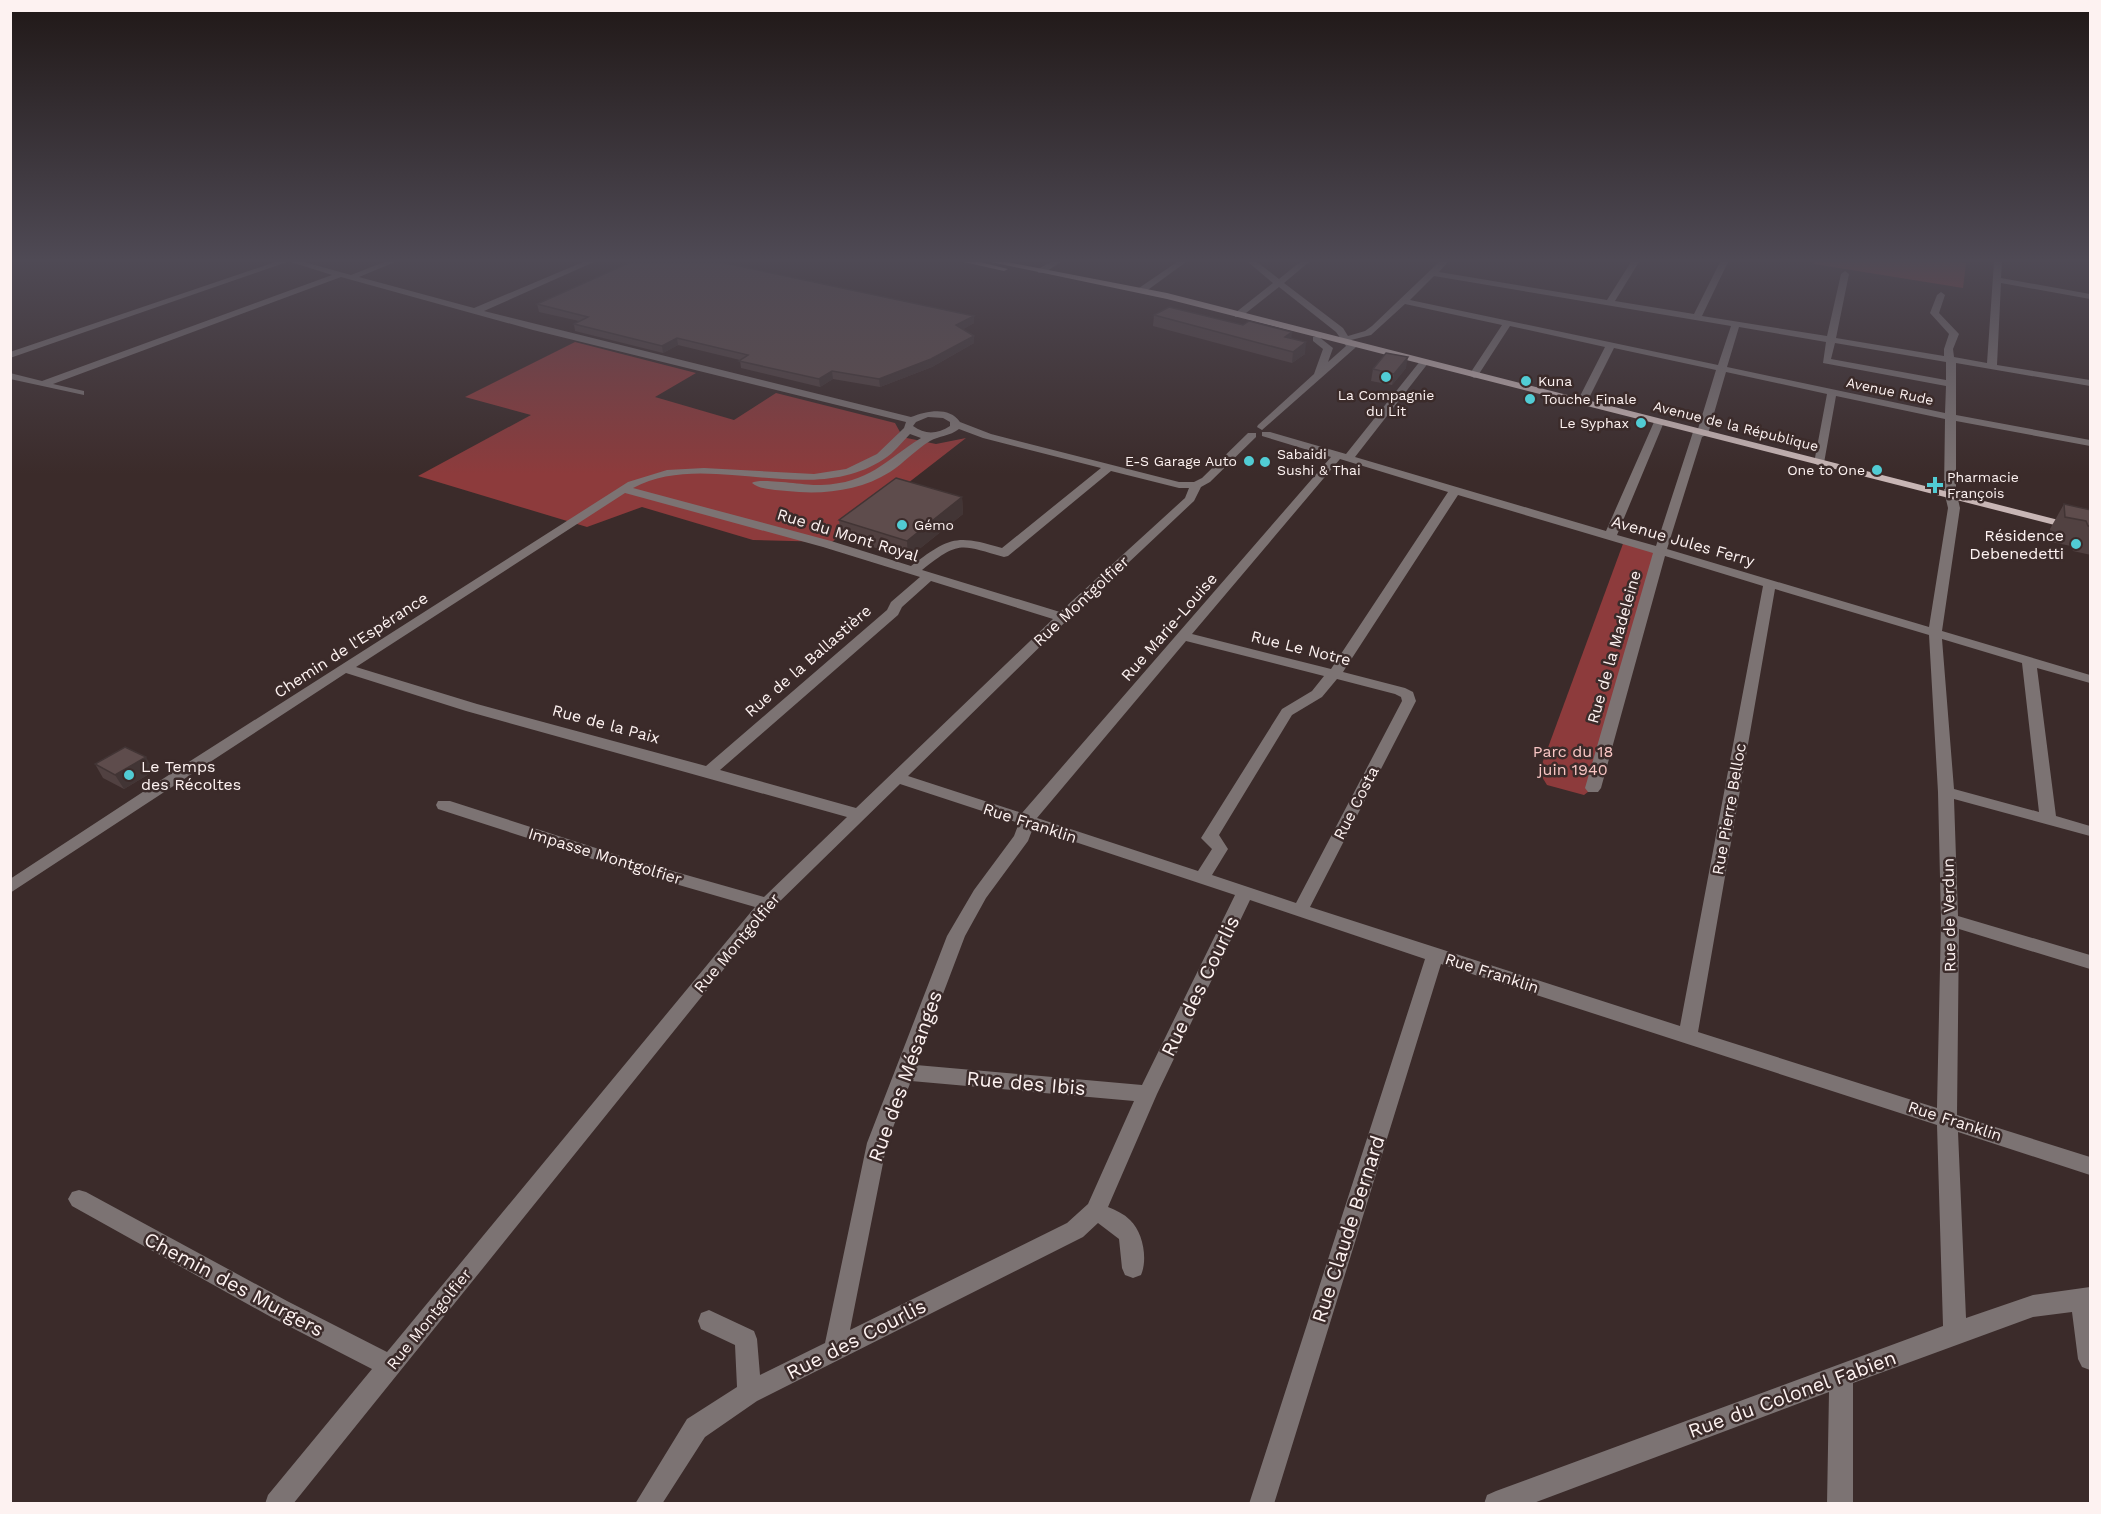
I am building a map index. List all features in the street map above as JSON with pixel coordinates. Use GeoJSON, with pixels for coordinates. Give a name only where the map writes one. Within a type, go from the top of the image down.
{"type":"FeatureCollection","features":[{"type":"Feature","properties":{"kind":"main road"},"geometry":{"type":"LineString","coordinates":[[1290,333],[1316,339],[1350,342]]}},
{"type":"Feature","properties":{"kind":"main road"},"geometry":{"type":"LineString","coordinates":[[1311,333],[1350,342]]}},
{"type":"Feature","properties":{"kind":"main road","name":"Avenue de la République"},"geometry":{"type":"LineString","coordinates":[[1350,342],[1953,498],[2091,531]]}},
{"type":"Feature","properties":{"kind":"street"},"geometry":{"type":"LineString","coordinates":[[10,355],[76,333]]}},
{"type":"Feature","properties":{"kind":"street"},"geometry":{"type":"LineString","coordinates":[[43,384],[188,333]]}},
{"type":"Feature","properties":{"kind":"street"},"geometry":{"type":"LineString","coordinates":[[554,333],[910,424],[919,434],[947,433],[987,436]]}},
{"type":"Feature","properties":{"kind":"street"},"geometry":{"type":"LineString","coordinates":[[1342,333],[1350,342]]}},
{"type":"Feature","properties":{"kind":"street"},"geometry":{"type":"LineString","coordinates":[[1264,430],[1350,342],[1368,333]]}},
{"type":"Feature","properties":{"kind":"street"},"geometry":{"type":"LineString","coordinates":[[1474,375],[1502,333]]}},
{"type":"Feature","properties":{"kind":"street","name":"Avenue Rude"},"geometry":{"type":"LineString","coordinates":[[1553,333],[1951,417],[2091,443]]}},
{"type":"Feature","properties":{"kind":"street","name":"Rue de la Madeleine"},"geometry":{"type":"LineString","coordinates":[[1593,788],[1660,552],[1703,429],[1733,333]]}},
{"type":"Feature","properties":{"kind":"street"},"geometry":{"type":"LineString","coordinates":[[1789,333],[2091,383]]}},
{"type":"Feature","properties":{"kind":"street"},"geometry":{"type":"LineString","coordinates":[[1832,333],[1826,362],[1951,384]]}},
{"type":"Feature","properties":{"kind":"street","name":"Rue de Verdun"},"geometry":{"type":"LineString","coordinates":[[1953,333],[1953,341],[1947,347],[1947,355],[1951,360],[1950,491],[1954,508],[1935,632],[1946,792],[1950,920],[1947,1119],[1955,1333]]}},
{"type":"Feature","properties":{"kind":"street"},"geometry":{"type":"LineString","coordinates":[[1992,367],[1994,333]]}},
{"type":"Feature","properties":{"kind":"street"},"geometry":{"type":"LineString","coordinates":[[1316,339],[1328,348],[1318,375]]}},
{"type":"Feature","properties":{"kind":"street"},"geometry":{"type":"LineString","coordinates":[[1582,402],[1611,345]]}},
{"type":"Feature","properties":{"kind":"street","name":"Rue Marie-Louise"},"geometry":{"type":"LineString","coordinates":[[1026,822],[1184,636],[1425,362]]}},
{"type":"Feature","properties":{"kind":"street"},"geometry":{"type":"LineString","coordinates":[[10,376],[80,393]]}},
{"type":"Feature","properties":{"kind":"street"},"geometry":{"type":"LineString","coordinates":[[1819,463],[1832,392]]}},
{"type":"Feature","properties":{"kind":"street"},"geometry":{"type":"LineString","coordinates":[[910,424],[927,414],[939,414],[950,417],[956,424],[987,436],[1179,485],[1196,485]]}},
{"type":"Feature","properties":{"kind":"street"},"geometry":{"type":"LineString","coordinates":[[1611,537],[1659,422]]}},
{"type":"Feature","properties":{"kind":"street","name":"Chemin de l'Espérance"},"geometry":{"type":"LineString","coordinates":[[10,887],[189,768],[642,479],[689,470],[809,478],[849,473],[873,463],[910,424]]}},
{"type":"Feature","properties":{"kind":"street"},"geometry":{"type":"LineString","coordinates":[[947,433],[956,424]]}},
{"type":"Feature","properties":{"kind":"street","name":"Avenue Jules Ferry"},"geometry":{"type":"LineString","coordinates":[[1264,430],[1343,457],[2091,679]]}},
{"type":"Feature","properties":{"kind":"street","name":"Rue Montgolfier"},"geometry":{"type":"LineString","coordinates":[[277,1503],[767,904],[895,777],[1190,499],[1196,485],[1206,480],[1252,435],[1264,430]]}},
{"type":"Feature","properties":{"kind":"street","name":"Chemin de l'Espérance"},"geometry":{"type":"LineString","coordinates":[[723,473],[742,480],[780,487],[805,489],[839,486],[878,474],[920,441],[934,435]]}},
{"type":"Feature","properties":{"kind":"street"},"geometry":{"type":"LineString","coordinates":[[912,571],[952,543],[972,543],[1005,553],[1108,468]]}},
{"type":"Feature","properties":{"kind":"street","name":"Rue du Mont Royal"},"geometry":{"type":"LineString","coordinates":[[623,489],[827,544],[1055,615],[1061,620]]}},
{"type":"Feature","properties":{"kind":"street"},"geometry":{"type":"LineString","coordinates":[[1202,879],[1220,849],[1215,840],[1209,838],[1287,712],[1317,694],[1326,681],[1334,675],[1455,490]]}},
{"type":"Feature","properties":{"kind":"street","name":"Rue de la Ballastière"},"geometry":{"type":"LineString","coordinates":[[710,771],[849,651],[928,577]]}},
{"type":"Feature","properties":{"kind":"street","name":"Rue Pierre Belloc"},"geometry":{"type":"LineString","coordinates":[[1688,1035],[1770,584]]}},
{"type":"Feature","properties":{"kind":"street","name":"Rue Le Notre"},"geometry":{"type":"LineString","coordinates":[[1184,636],[1400,691],[1408,695]]}},
{"type":"Feature","properties":{"kind":"street"},"geometry":{"type":"LineString","coordinates":[[2029,661],[2048,819]]}},
{"type":"Feature","properties":{"kind":"street","name":"Rue de la Paix"},"geometry":{"type":"LineString","coordinates":[[344,668],[470,707],[710,771],[857,814]]}},
{"type":"Feature","properties":{"kind":"street","name":"Rue Costa"},"geometry":{"type":"LineString","coordinates":[[1300,911],[1408,701],[1408,695]]}},
{"type":"Feature","properties":{"kind":"street","name":"Rue Franklin"},"geometry":{"type":"LineString","coordinates":[[895,777],[1026,822],[2091,1166]]}},
{"type":"Feature","properties":{"kind":"street"},"geometry":{"type":"LineString","coordinates":[[1946,792],[2091,831]]}},
{"type":"Feature","properties":{"kind":"street","name":"Impasse Montgolfier"},"geometry":{"type":"LineString","coordinates":[[444,805],[626,864],[767,904]]}},
{"type":"Feature","properties":{"kind":"street","name":"Rue des Mésanges"},"geometry":{"type":"LineString","coordinates":[[835,1350],[877,1143],[956,936],[980,894],[1022,837],[1026,822]]}},
{"type":"Feature","properties":{"kind":"street","name":"Rue des Courlis"},"geometry":{"type":"LineString","coordinates":[[647,1503],[696,1428],[750,1393],[1075,1230],[1096,1210],[1147,1094],[1245,893]]}},
{"type":"Feature","properties":{"kind":"street"},"geometry":{"type":"LineString","coordinates":[[1950,920],[2091,962]]}},
{"type":"Feature","properties":{"kind":"street","name":"Rue Claude Bernard"},"geometry":{"type":"LineString","coordinates":[[1261,1503],[1435,955]]}},
{"type":"Feature","properties":{"kind":"street","name":"Rue des Ibis"},"geometry":{"type":"LineString","coordinates":[[904,1072],[1147,1094]]}},
{"type":"Feature","properties":{"kind":"street","name":"Chemin des Murgers"},"geometry":{"type":"LineString","coordinates":[[79,1199],[279,1309],[390,1366]]}},
{"type":"Feature","properties":{"kind":"street"},"geometry":{"type":"LineString","coordinates":[[1096,1210],[1122,1224],[1132,1240],[1133,1268]]}},
{"type":"Feature","properties":{"kind":"street"},"geometry":{"type":"LineString","coordinates":[[2086,1299],[2091,1359]]}},
{"type":"Feature","properties":{"kind":"street","name":"Rue du Colonel Fabien"},"geometry":{"type":"LineString","coordinates":[[1503,1502],[1955,1333],[2033,1306],[2086,1299]]}},
{"type":"Feature","properties":{"kind":"street"},"geometry":{"type":"LineString","coordinates":[[709,1321],[746,1339],[750,1393]]}},
{"type":"Feature","properties":{"kind":"street"},"geometry":{"type":"LineString","coordinates":[[1840,1377],[1840,1503]]}},
{"type":"Feature","properties":{"kind":"green space"},"geometry":{"type":"Polygon","coordinates":[[[575,342],[696,373],[655,397],[734,420],[776,393],[895,423],[900,432],[897,436],[936,444],[966,438],[832,542],[753,540],[642,507],[587,527],[418,476],[531,415],[465,397],[575,342]]]}},
{"type":"Feature","properties":{"kind":"green space","name":"Parc du 18 juin 1940"},"geometry":{"type":"Polygon","coordinates":[[[1624,541],[1660,551],[1593,788],[1584,795],[1547,785],[1539,772],[1624,541]]]}},
{"type":"Feature","properties":{"kind":"building"},"geometry":{"type":"Polygon","coordinates":[[[609,333],[969,333],[974,336],[931,359],[879,379],[832,371],[819,379],[739,361],[748,355],[677,338],[662,346],[609,333]]]}},
{"type":"Feature","properties":{"kind":"building"},"geometry":{"type":"Polygon","coordinates":[[[1220,333],[1291,333],[1285,337],[1306,342],[1293,352],[1220,333]]]}},
{"type":"Feature","properties":{"kind":"building"},"geometry":{"type":"Polygon","coordinates":[[[1386,353],[1408,357],[1394,374],[1373,369],[1386,353]]]}},
{"type":"Feature","properties":{"kind":"building"},"geometry":{"type":"Polygon","coordinates":[[[896,478],[962,497],[907,541],[839,520],[896,478]]]}},
{"type":"Feature","properties":{"kind":"building"},"geometry":{"type":"Polygon","coordinates":[[[2064,504],[2091,510],[2091,526],[2088,526],[2086,521],[2065,517],[2064,504]]]}},
{"type":"Feature","properties":{"kind":"building"},"geometry":{"type":"Polygon","coordinates":[[[125,747],[146,757],[115,775],[95,764],[125,747]]]}},
{"type":"Feature","properties":{"kind":"place","name":"La Compagnie du Lit"},"geometry":{"type":"Point","coordinates":[1386,377]}},
{"type":"Feature","properties":{"kind":"place","name":"Kuna"},"geometry":{"type":"Point","coordinates":[1526,381]}},
{"type":"Feature","properties":{"kind":"place","name":"Touche Finale"},"geometry":{"type":"Point","coordinates":[1530,399]}},
{"type":"Feature","properties":{"kind":"place","name":"Le Syphax"},"geometry":{"type":"Point","coordinates":[1641,423]}},
{"type":"Feature","properties":{"kind":"place","name":"E-S Garage Auto"},"geometry":{"type":"Point","coordinates":[1249,461]}},
{"type":"Feature","properties":{"kind":"place","name":"Sabaidi Sushi & Thai"},"geometry":{"type":"Point","coordinates":[1265,462]}},
{"type":"Feature","properties":{"kind":"place","name":"One to One"},"geometry":{"type":"Point","coordinates":[1877,470]}},
{"type":"Feature","properties":{"kind":"place","name":"Pharmacie François"},"geometry":{"type":"Point","coordinates":[1935,485]}},
{"type":"Feature","properties":{"kind":"place","name":"Gémo"},"geometry":{"type":"Point","coordinates":[902,525]}},
{"type":"Feature","properties":{"kind":"place","name":"Résidence Debenedetti"},"geometry":{"type":"Point","coordinates":[2076,544]}},
{"type":"Feature","properties":{"kind":"place","name":"Le Temps des Récoltes"},"geometry":{"type":"Point","coordinates":[129,775]}}]}
